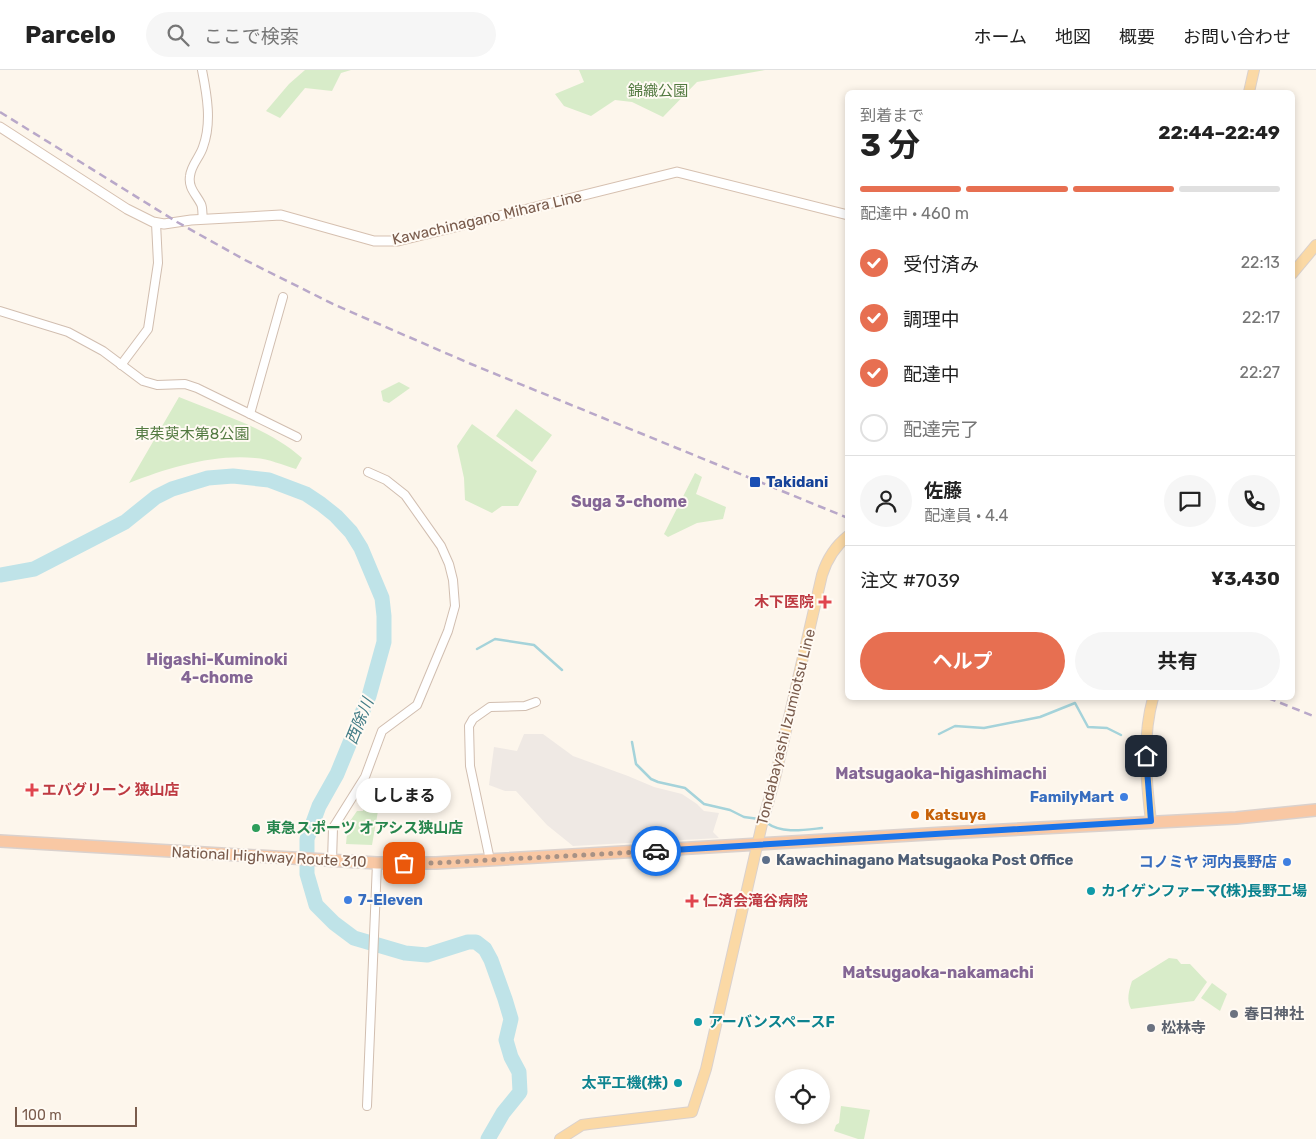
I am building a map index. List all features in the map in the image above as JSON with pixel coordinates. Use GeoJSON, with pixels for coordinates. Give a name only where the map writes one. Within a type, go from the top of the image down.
{"type":"FeatureCollection","features":[{"type":"Feature","properties":{"kind":"highway","name":"National Highway Route 310"},"geometry":{"type":"LineString","coordinates":[[0,841],[377,863],[436,863],[1151,821],[1236,818],[1316,810]]}},
{"type":"Feature","properties":{"kind":"main road"},"geometry":{"type":"LineString","coordinates":[[1249,90],[1254,70]]}},
{"type":"Feature","properties":{"kind":"main road","name":"Kawachinagano Mihara Line"},"geometry":{"type":"LineString","coordinates":[[0,127],[127,209],[156,223],[164,224],[203,219],[281,215],[374,241],[398,242],[676,172],[845,214]]}},
{"type":"Feature","properties":{"kind":"main road"},"geometry":{"type":"LineString","coordinates":[[1295,270],[1316,245]]}},
{"type":"Feature","properties":{"kind":"main road","name":"Tondabayashi Izumiotsu Line"},"geometry":{"type":"LineString","coordinates":[[560,1139],[582,1125],[692,1112],[706,1069],[826,563],[832,552],[845,539]]}},
{"type":"Feature","properties":{"kind":"main road"},"geometry":{"type":"LineString","coordinates":[[1151,821],[1146,738],[1153,700]]}},
{"type":"Feature","properties":{"kind":"street"},"geometry":{"type":"LineString","coordinates":[[202,70],[206,87],[208,126],[202,151],[190,175],[190,185],[194,196],[201,204],[203,219]]}},
{"type":"Feature","properties":{"kind":"street"},"geometry":{"type":"LineString","coordinates":[[121,365],[148,328],[158,262],[156,223]]}},
{"type":"Feature","properties":{"kind":"street"},"geometry":{"type":"LineString","coordinates":[[250,414],[283,297]]}},
{"type":"Feature","properties":{"kind":"street"},"geometry":{"type":"LineString","coordinates":[[0,311],[68,332],[103,352],[143,381],[157,385],[184,384],[191,386],[297,437]]}},
{"type":"Feature","properties":{"kind":"street"},"geometry":{"type":"LineString","coordinates":[[327,860],[333,828],[365,778],[382,731],[417,705],[448,631],[455,606],[453,580],[449,564],[441,546],[406,494],[386,480],[368,472]]}},
{"type":"Feature","properties":{"kind":"street"},"geometry":{"type":"LineString","coordinates":[[490,860],[470,766],[469,726],[473,719],[490,707],[525,706],[536,702]]}},
{"type":"Feature","properties":{"kind":"street"},"geometry":{"type":"LineString","coordinates":[[367,1106],[377,863]]}},
{"type":"Feature","properties":{"kind":"shaded area"},"geometry":{"type":"Polygon","coordinates":[[[524,734],[543,734],[573,756],[654,787],[682,794],[704,811],[719,813],[713,832],[719,838],[573,846],[547,825],[516,791],[505,791],[489,785],[494,747],[517,751],[524,734]]]}},
{"type":"Feature","properties":{"kind":"green space"},"geometry":{"type":"Polygon","coordinates":[[[305,70],[351,70],[341,73],[332,91],[305,88],[280,118],[266,111],[289,84],[305,70]]]}},
{"type":"Feature","properties":{"kind":"green space","name":"錦織公園"},"geometry":{"type":"Polygon","coordinates":[[[579,70],[765,70],[697,82],[663,117],[632,102],[615,100],[591,116],[564,106],[555,94],[584,82],[579,70]]]}},
{"type":"Feature","properties":{"kind":"green space"},"geometry":{"type":"Polygon","coordinates":[[[399,382],[410,388],[389,403],[383,401],[381,391],[399,382]]]}},
{"type":"Feature","properties":{"kind":"green space","name":"東茱萸木第8公園"},"geometry":{"type":"Polygon","coordinates":[[[179,397],[259,430],[289,447],[302,458],[296,469],[260,459],[223,458],[190,463],[129,483],[179,397]]]}},
{"type":"Feature","properties":{"kind":"green space"},"geometry":{"type":"Polygon","coordinates":[[[516,409],[552,435],[532,462],[496,436],[516,409]]]}},
{"type":"Feature","properties":{"kind":"green space"},"geometry":{"type":"Polygon","coordinates":[[[472,424],[537,471],[518,506],[502,506],[492,513],[465,500],[464,478],[457,446],[472,424]]]}},
{"type":"Feature","properties":{"kind":"green space"},"geometry":{"type":"Polygon","coordinates":[[[695,473],[702,477],[696,494],[726,507],[723,519],[697,523],[668,537],[664,534],[695,473]]]}},
{"type":"Feature","properties":{"kind":"green space"},"geometry":{"type":"Polygon","coordinates":[[[366,792],[381,794],[372,845],[346,844],[348,824],[357,811],[363,811],[366,792]]]}},
{"type":"Feature","properties":{"kind":"green space"},"geometry":{"type":"Polygon","coordinates":[[[1169,958],[1177,959],[1181,964],[1190,964],[1207,982],[1194,1001],[1131,1009],[1128,999],[1132,981],[1169,958]]]}},
{"type":"Feature","properties":{"kind":"green space"},"geometry":{"type":"Polygon","coordinates":[[[1212,983],[1227,994],[1220,1011],[1201,998],[1212,983]]]}},
{"type":"Feature","properties":{"kind":"green space"},"geometry":{"type":"Polygon","coordinates":[[[841,1106],[870,1110],[864,1139],[858,1139],[834,1131],[839,1123],[841,1106]]]}},
{"type":"Feature","properties":{"kind":"waterway","name":"西除川"},"geometry":{"type":"LineString","coordinates":[[0,575],[34,569],[125,522],[156,497],[172,489],[208,478],[233,476],[269,480],[306,494],[336,516],[351,532],[361,548],[382,598],[384,642],[369,696],[337,774],[319,806],[307,839],[307,874],[316,905],[334,923],[354,938],[405,953],[427,955],[468,942],[476,942],[485,949],[491,960],[511,1019],[506,1040],[511,1057],[519,1072],[520,1092],[503,1113],[488,1139]]}},
{"type":"Feature","properties":{"kind":"waterway"},"geometry":{"type":"LineString","coordinates":[[477,649],[495,639],[534,645],[562,670]]}},
{"type":"Feature","properties":{"kind":"waterway"},"geometry":{"type":"LineString","coordinates":[[939,734],[955,726],[984,728],[1040,717],[1075,703],[1088,727],[1107,728],[1121,735]]}},
{"type":"Feature","properties":{"kind":"waterway"},"geometry":{"type":"LineString","coordinates":[[632,742],[636,764],[651,779],[685,788],[704,804],[730,810],[744,817],[759,819]]}},
{"type":"Feature","properties":{"kind":"waterway"},"geometry":{"type":"LineString","coordinates":[[767,823],[786,830],[822,828]]}},
{"type":"Feature","properties":{"kind":"railway"},"geometry":{"type":"LineString","coordinates":[[0,112],[177,222],[245,260],[335,305],[471,364],[845,517]]}},
{"type":"Feature","properties":{"kind":"railway"},"geometry":{"type":"LineString","coordinates":[[1273,700],[1316,717]]}},
{"type":"Feature","properties":{"kind":"way so far"},"geometry":{"type":"LineString","coordinates":[[404,863],[436,863],[656,851]]}},
{"type":"Feature","properties":{"kind":"place","name":"Takidani"},"geometry":{"type":"Point","coordinates":[755,482]}},
{"type":"Feature","properties":{"kind":"place","name":"木下医院"},"geometry":{"type":"Point","coordinates":[825,602]}},
{"type":"Feature","properties":{"kind":"place","name":"エバグリーン 狭山店"},"geometry":{"type":"Point","coordinates":[32,790]}},
{"type":"Feature","properties":{"kind":"place","name":"FamilyMart"},"geometry":{"type":"Point","coordinates":[1124,797]}},
{"type":"Feature","properties":{"kind":"place","name":"Katsuya"},"geometry":{"type":"Point","coordinates":[915,815]}},
{"type":"Feature","properties":{"kind":"place","name":"東急スポーツ オアシス狭山店"},"geometry":{"type":"Point","coordinates":[256,828]}},
{"type":"Feature","properties":{"kind":"place","name":"Kawachinagano Matsugaoka Post Office"},"geometry":{"type":"Point","coordinates":[766,860]}},
{"type":"Feature","properties":{"kind":"place","name":"コノミヤ 河内長野店"},"geometry":{"type":"Point","coordinates":[1287,862]}},
{"type":"Feature","properties":{"kind":"place","name":"ししまる"},"geometry":{"type":"Point","coordinates":[404,863]}},
{"type":"Feature","properties":{"kind":"place","name":"カイゲンファーマ(株)長野工場"},"geometry":{"type":"Point","coordinates":[1091,891]}},
{"type":"Feature","properties":{"kind":"place","name":"7-Eleven"},"geometry":{"type":"Point","coordinates":[348,900]}},
{"type":"Feature","properties":{"kind":"place","name":"仁済会滝谷病院"},"geometry":{"type":"Point","coordinates":[692,901]}},
{"type":"Feature","properties":{"kind":"place","name":"春日神社"},"geometry":{"type":"Point","coordinates":[1234,1014]}},
{"type":"Feature","properties":{"kind":"place","name":"アーバンスペースF"},"geometry":{"type":"Point","coordinates":[698,1022]}},
{"type":"Feature","properties":{"kind":"place","name":"松林寺"},"geometry":{"type":"Point","coordinates":[1151,1028]}},
{"type":"Feature","properties":{"kind":"place","name":"太平工機(株)"},"geometry":{"type":"Point","coordinates":[678,1083]}},
{"type":"Feature","properties":{"kind":"district","name":"Suga 3-chome"},"geometry":{"type":"Point","coordinates":[629,501]}},
{"type":"Feature","properties":{"kind":"district","name":"Higashi-Kuminoki 4-chome"},"geometry":{"type":"Point","coordinates":[217,668]}},
{"type":"Feature","properties":{"kind":"district","name":"Matsugaoka-higashimachi"},"geometry":{"type":"Point","coordinates":[941,773]}},
{"type":"Feature","properties":{"kind":"district","name":"Matsugaoka-nakamachi"},"geometry":{"type":"Point","coordinates":[938,972]}},
{"type":"Feature","properties":{"kind":"route"},"geometry":{"type":"LineString","coordinates":[[656,851],[1151,821],[1146,756]]}}]}
